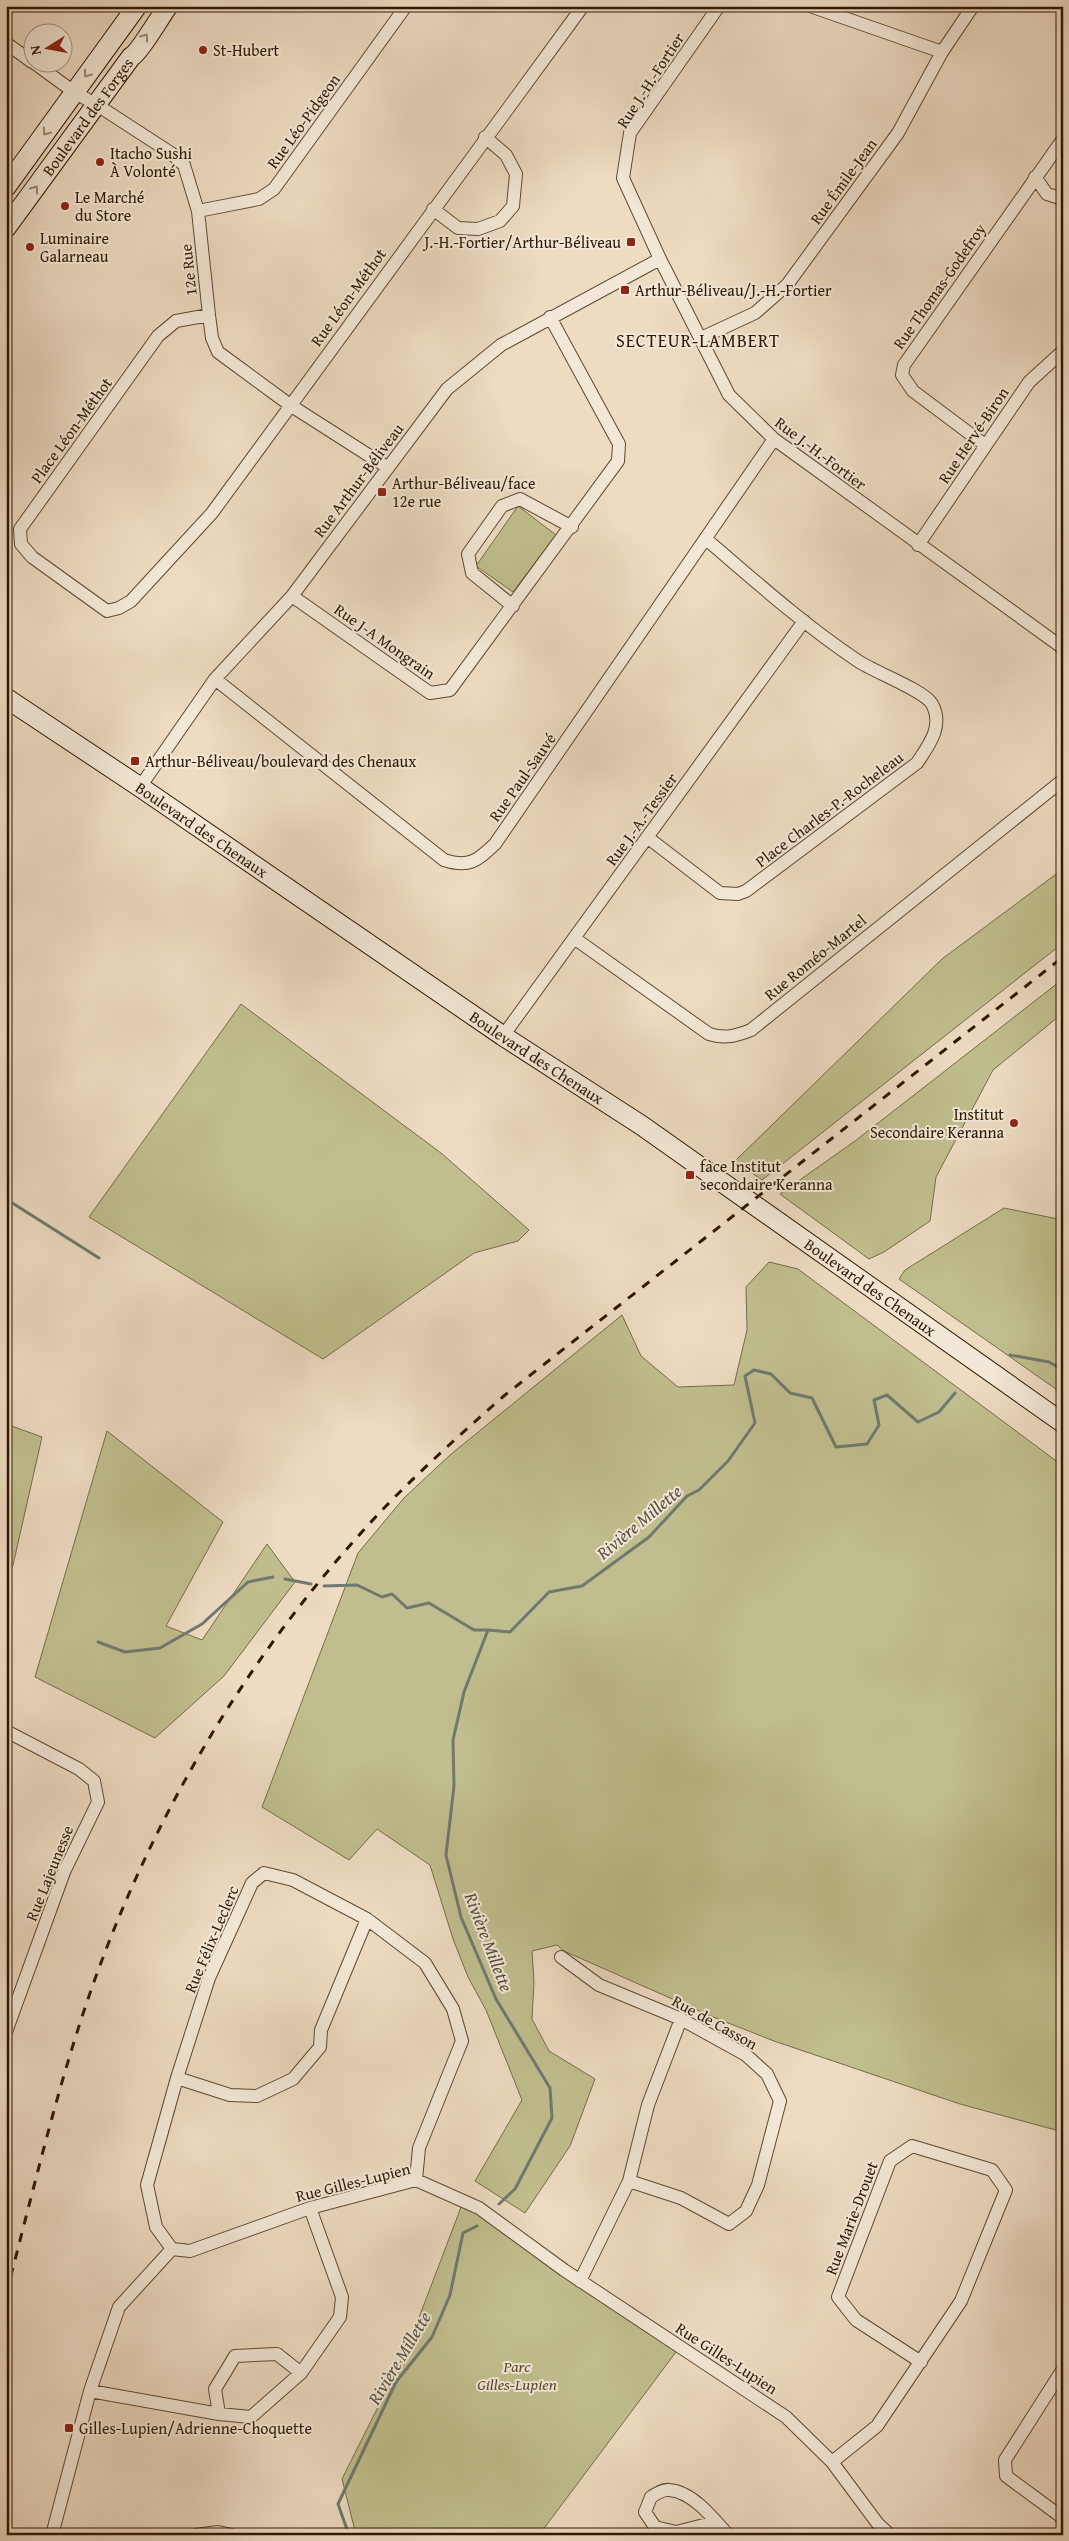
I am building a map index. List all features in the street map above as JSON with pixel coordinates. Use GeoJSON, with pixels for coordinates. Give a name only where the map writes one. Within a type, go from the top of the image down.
{"type":"FeatureCollection","features":[{"type":"Feature","properties":{"kind":"main road","name":"Boulevard des Forges"},"geometry":{"type":"LineString","coordinates":[[6,228],[130,58],[137,54],[140,45],[168,6]]}},
{"type":"Feature","properties":{"kind":"main road","name":"Boulevard des Forges"},"geometry":{"type":"LineString","coordinates":[[6,187],[130,9]]}},
{"type":"Feature","properties":{"kind":"main road","name":"Boulevard des Chenaux"},"geometry":{"type":"LineString","coordinates":[[6,698],[140,786],[503,1036],[713,1174],[749,1203],[1063,1423]]}},
{"type":"Feature","properties":{"kind":"street","name":"Rue Léo-Pidgeon"},"geometry":{"type":"LineString","coordinates":[[198,211],[259,200],[274,189],[406,6]]}},
{"type":"Feature","properties":{"kind":"street","name":"Rue Léon-Méthot"},"geometry":{"type":"LineString","coordinates":[[290,405],[432,209],[583,6]]}},
{"type":"Feature","properties":{"kind":"street","name":"Rue J.-H.-Fortier"},"geometry":{"type":"LineString","coordinates":[[719,6],[630,133],[623,178],[660,259],[729,395],[774,439],[918,545],[1063,648]]}},
{"type":"Feature","properties":{"kind":"street"},"geometry":{"type":"LineString","coordinates":[[810,6],[942,52]]}},
{"type":"Feature","properties":{"kind":"street","name":"Rue Émile-Jean"},"geometry":{"type":"LineString","coordinates":[[701,338],[755,313],[787,285],[898,133],[942,52],[973,6]]}},
{"type":"Feature","properties":{"kind":"street","name":"12e Rue"},"geometry":{"type":"LineString","coordinates":[[6,43],[22,54]]}},
{"type":"Feature","properties":{"kind":"street","name":"12e Rue"},"geometry":{"type":"LineString","coordinates":[[47,72],[74,92],[98,104],[171,153],[184,165],[198,211],[208,315],[212,338],[218,352],[290,405],[387,467]]}},
{"type":"Feature","properties":{"kind":"street"},"geometry":{"type":"LineString","coordinates":[[432,209],[458,228],[478,229],[500,221],[513,206],[516,174],[506,155],[485,137]]}},
{"type":"Feature","properties":{"kind":"street","name":"Rue Thomas-Godefroy"},"geometry":{"type":"LineString","coordinates":[[985,445],[913,391],[902,375],[904,365],[1035,177],[1060,146]]}},
{"type":"Feature","properties":{"kind":"street"},"geometry":{"type":"LineString","coordinates":[[1035,177],[1047,194],[1063,199]]}},
{"type":"Feature","properties":{"kind":"street","name":"Rue Arthur-Béliveau"},"geometry":{"type":"LineString","coordinates":[[140,786],[215,679],[292,596],[387,467],[454,382],[501,345],[660,259]]}},
{"type":"Feature","properties":{"kind":"street","name":"Place Léon-Méthot"},"geometry":{"type":"LineString","coordinates":[[208,315],[176,321],[158,336],[20,529],[22,544],[32,557],[107,611],[119,608],[131,601],[212,513],[290,405]]}},
{"type":"Feature","properties":{"kind":"street","name":"Rue J-A Mongrain"},"geometry":{"type":"LineString","coordinates":[[292,596],[430,693],[450,690],[572,527],[618,461],[619,444],[550,317]]}},
{"type":"Feature","properties":{"kind":"street","name":"Rue Hervé-Biron"},"geometry":{"type":"LineString","coordinates":[[918,545],[1029,382],[1063,351]]}},
{"type":"Feature","properties":{"kind":"street","name":"Rue Paul-Sauvé"},"geometry":{"type":"LineString","coordinates":[[215,679],[444,860],[458,864],[469,864],[495,844],[774,439]]}},
{"type":"Feature","properties":{"kind":"street"},"geometry":{"type":"LineString","coordinates":[[513,606],[472,573],[468,554],[502,506],[520,499],[572,527]]}},
{"type":"Feature","properties":{"kind":"street","name":"Place Charles-P.-Rocheleau"},"geometry":{"type":"LineString","coordinates":[[647,837],[712,888],[720,893],[738,894],[754,886],[917,763],[932,742],[936,726],[936,714],[926,696],[858,662],[804,622],[706,539]]}},
{"type":"Feature","properties":{"kind":"street","name":"Rue J.-A.-Tessier"},"geometry":{"type":"LineString","coordinates":[[503,1036],[804,622]]}},
{"type":"Feature","properties":{"kind":"street","name":"Rue Roméo-Martel"},"geometry":{"type":"LineString","coordinates":[[574,938],[709,1034],[720,1037],[741,1034],[751,1030],[1063,780]]}},
{"type":"Feature","properties":{"kind":"street","name":"Rue Lajeunesse"},"geometry":{"type":"LineString","coordinates":[[6,1731],[79,1769],[94,1781],[98,1802],[64,1872],[6,2032]]}},
{"type":"Feature","properties":{"kind":"street","name":"Rue Félix-Leclerc"},"geometry":{"type":"LineString","coordinates":[[172,2248],[156,2227],[147,2185],[177,2078],[209,1978],[252,1883],[264,1873],[293,1880],[367,1919],[425,1963],[453,2009],[462,2041],[419,2148],[416,2180]]}},
{"type":"Feature","properties":{"kind":"street"},"geometry":{"type":"LineString","coordinates":[[177,2078],[230,2095],[257,2096],[293,2079],[320,2047],[321,2030],[367,1919]]}},
{"type":"Feature","properties":{"kind":"street","name":"Rue de Casson"},"geometry":{"type":"LineString","coordinates":[[561,1957],[600,1985],[681,2018],[746,2055],[767,2074],[780,2101],[758,2185],[746,2212],[729,2224],[681,2198],[629,2182]]}},
{"type":"Feature","properties":{"kind":"street"},"geometry":{"type":"LineString","coordinates":[[580,2281],[629,2182],[648,2105],[681,2018]]}},
{"type":"Feature","properties":{"kind":"street","name":"Rue Marie-Drouet"},"geometry":{"type":"LineString","coordinates":[[832,2462],[877,2426],[921,2362],[961,2301],[1006,2190],[992,2170],[912,2146],[890,2160],[838,2297],[856,2320],[921,2362]]}},
{"type":"Feature","properties":{"kind":"street","name":"Rue Gilles-Lupien"},"geometry":{"type":"LineString","coordinates":[[172,2248],[190,2250],[310,2208],[416,2180],[479,2208],[580,2281],[786,2417],[832,2462],[878,2524],[890,2535]]}},
{"type":"Feature","properties":{"kind":"street"},"geometry":{"type":"LineString","coordinates":[[90,2391],[219,2414],[252,2417],[301,2373],[340,2316],[342,2297],[310,2208]]}},
{"type":"Feature","properties":{"kind":"street"},"geometry":{"type":"LineString","coordinates":[[52,2535],[90,2391],[119,2307],[172,2248]]}},
{"type":"Feature","properties":{"kind":"street"},"geometry":{"type":"LineString","coordinates":[[219,2414],[215,2389],[235,2356],[277,2354],[301,2373]]}},
{"type":"Feature","properties":{"kind":"street"},"geometry":{"type":"LineString","coordinates":[[1063,2369],[1005,2460],[1006,2476],[1063,2518]]}},
{"type":"Feature","properties":{"kind":"street"},"geometry":{"type":"LineString","coordinates":[[716,2522],[676,2532],[656,2527],[645,2512],[651,2497],[667,2489],[684,2493],[716,2522],[728,2535]]}},
{"type":"Feature","properties":{"kind":"street"},"geometry":{"type":"LineString","coordinates":[[196,2535],[218,2532],[232,2535]]}},
{"type":"Feature","properties":{"kind":"green space"},"geometry":{"type":"Polygon","coordinates":[[[518,506],[556,535],[513,592],[476,566],[518,506]]]}},
{"type":"Feature","properties":{"kind":"green space"},"geometry":{"type":"Polygon","coordinates":[[[1063,869],[1063,943],[762,1180],[735,1161],[942,959],[1063,869]]]}},
{"type":"Feature","properties":{"kind":"green space"},"geometry":{"type":"Polygon","coordinates":[[[1063,979],[1063,1013],[993,1070],[936,1177],[930,1221],[884,1252],[869,1259],[780,1194],[855,1141],[1063,979]]]}},
{"type":"Feature","properties":{"kind":"green space"},"geometry":{"type":"Polygon","coordinates":[[[241,1004],[441,1153],[529,1230],[518,1241],[474,1253],[323,1359],[89,1217],[241,1004]]]}},
{"type":"Feature","properties":{"kind":"green space"},"geometry":{"type":"Polygon","coordinates":[[[1004,1208],[1063,1220],[1063,1394],[899,1279],[905,1270],[1004,1208]]]}},
{"type":"Feature","properties":{"kind":"green space"},"geometry":{"type":"Polygon","coordinates":[[[769,1262],[798,1269],[1063,1466],[1063,2132],[960,2104],[774,2041],[713,2017],[564,1951],[557,1945],[532,1951],[534,1982],[532,2019],[549,2051],[595,2079],[570,2146],[525,2213],[475,2181],[522,2100],[486,2010],[468,1977],[453,1939],[430,1865],[377,1829],[349,1860],[262,1807],[358,1553],[404,1498],[450,1455],[622,1315],[641,1356],[678,1387],[734,1385],[747,1330],[746,1287],[769,1262]]]}},
{"type":"Feature","properties":{"kind":"green space"},"geometry":{"type":"Polygon","coordinates":[[[6,1424],[42,1437],[13,1565],[6,1585],[6,1424]]]}},
{"type":"Feature","properties":{"kind":"green space"},"geometry":{"type":"Polygon","coordinates":[[[107,1431],[223,1522],[166,1626],[202,1640],[267,1544],[295,1582],[224,1676],[155,1738],[35,1677],[107,1431]]]}},
{"type":"Feature","properties":{"kind":"green space","name":"Parc Gilles-Lupien"},"geometry":{"type":"Polygon","coordinates":[[[463,2202],[679,2348],[539,2535],[356,2535],[342,2479],[407,2349],[463,2202]]]}},
{"type":"Feature","properties":{"kind":"waterway"},"geometry":{"type":"LineString","coordinates":[[6,1199],[99,1258]]}},
{"type":"Feature","properties":{"kind":"waterway","name":"Rivière Millette"},"geometry":{"type":"LineString","coordinates":[[1010,1355],[1049,1362],[1063,1370]]}},
{"type":"Feature","properties":{"kind":"waterway","name":"Rivière Millette"},"geometry":{"type":"LineString","coordinates":[[499,2204],[515,2189],[552,2118],[550,2088],[496,1999],[461,1917],[446,1855],[454,1786],[453,1740],[464,1692],[488,1630],[510,1632],[549,1592],[582,1586],[649,1537],[687,1496],[699,1490],[728,1461],[755,1423],[745,1376],[754,1370],[771,1374],[790,1393],[812,1398],[836,1447],[867,1444],[879,1425],[874,1400],[887,1395],[918,1422],[939,1412],[955,1393]]}},
{"type":"Feature","properties":{"kind":"waterway"},"geometry":{"type":"LineString","coordinates":[[98,1642],[125,1652],[160,1648],[202,1624],[248,1582],[273,1577]]}},
{"type":"Feature","properties":{"kind":"waterway"},"geometry":{"type":"LineString","coordinates":[[285,1579],[311,1584]]}},
{"type":"Feature","properties":{"kind":"waterway"},"geometry":{"type":"LineString","coordinates":[[324,1586],[357,1585],[382,1597],[392,1594],[407,1608],[429,1603],[474,1630],[488,1630]]}},
{"type":"Feature","properties":{"kind":"waterway","name":"Rivière Millette"},"geometry":{"type":"LineString","coordinates":[[349,2535],[338,2504],[396,2382],[432,2337],[450,2295],[463,2233],[477,2226]]}},
{"type":"Feature","properties":{"kind":"railway"},"geometry":{"type":"LineString","coordinates":[[6,2294],[69,2057],[95,1979],[120,1914],[149,1850],[181,1788],[216,1728],[254,1669],[295,1612],[339,1558],[386,1506],[444,1449],[505,1395],[1063,957]]}},
{"type":"Feature","properties":{"kind":"place","name":"St-Hubert"},"geometry":{"type":"Point","coordinates":[203,50]}},
{"type":"Feature","properties":{"kind":"place","name":"Itacho Sushi À Volonté"},"geometry":{"type":"Point","coordinates":[100,162]}},
{"type":"Feature","properties":{"kind":"place","name":"Le Marché du Store"},"geometry":{"type":"Point","coordinates":[65,206]}},
{"type":"Feature","properties":{"kind":"place","name":"J.-H.-Fortier/Arthur-Béliveau"},"geometry":{"type":"Point","coordinates":[631,242]}},
{"type":"Feature","properties":{"kind":"place","name":"Luminaire Galarneau"},"geometry":{"type":"Point","coordinates":[30,247]}},
{"type":"Feature","properties":{"kind":"place","name":"Arthur-Béliveau/J.-H.-Fortier"},"geometry":{"type":"Point","coordinates":[625,290]}},
{"type":"Feature","properties":{"kind":"place","name":"Arthur-Béliveau/face 12e rue"},"geometry":{"type":"Point","coordinates":[382,492]}},
{"type":"Feature","properties":{"kind":"place","name":"Arthur-Béliveau/boulevard des Chenaux"},"geometry":{"type":"Point","coordinates":[135,761]}},
{"type":"Feature","properties":{"kind":"place","name":"Institut Secondaire Keranna"},"geometry":{"type":"Point","coordinates":[1014,1123]}},
{"type":"Feature","properties":{"kind":"place","name":"face Institut secondaire Keranna"},"geometry":{"type":"Point","coordinates":[690,1175]}},
{"type":"Feature","properties":{"kind":"place","name":"Gilles-Lupien/Adrienne-Choquette"},"geometry":{"type":"Point","coordinates":[69,2428]}},
{"type":"Feature","properties":{"kind":"district","name":"SECTEUR-LAMBERT"},"geometry":{"type":"Point","coordinates":[698,340]}}]}
